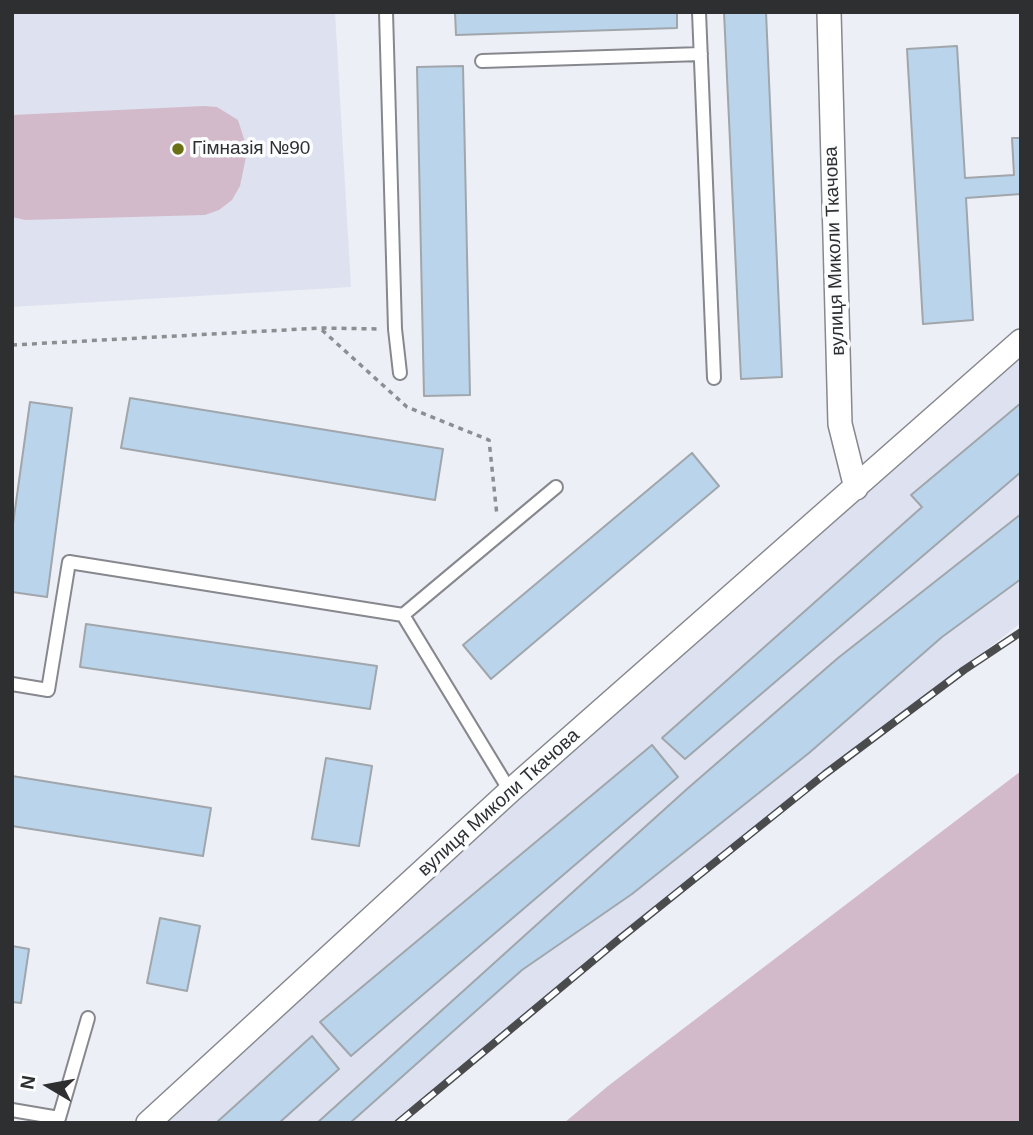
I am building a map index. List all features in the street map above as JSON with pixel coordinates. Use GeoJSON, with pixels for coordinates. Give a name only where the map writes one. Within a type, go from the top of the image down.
{"type":"FeatureCollection","features":[{"type":"Feature","properties":{"kind":"street","name":"вулиця Миколи Ткачова"},"geometry":{"type":"LineString","coordinates":[[828,12],[840,424],[856,488]]}},
{"type":"Feature","properties":{"kind":"street","name":"вулиця Миколи Ткачова"},"geometry":{"type":"LineString","coordinates":[[148,1123],[510,791],[1021,341]]}},
{"type":"Feature","properties":{"kind":"lane"},"geometry":{"type":"LineString","coordinates":[[386,12],[395,329],[400,373]]}},
{"type":"Feature","properties":{"kind":"lane"},"geometry":{"type":"LineString","coordinates":[[699,12],[714,378]]}},
{"type":"Feature","properties":{"kind":"lane"},"geometry":{"type":"LineString","coordinates":[[482,61],[701,54]]}},
{"type":"Feature","properties":{"kind":"lane"},"geometry":{"type":"LineString","coordinates":[[12,684],[48,690],[69,562],[403,615],[556,487]]}},
{"type":"Feature","properties":{"kind":"lane"},"geometry":{"type":"LineString","coordinates":[[403,615],[510,791]]}},
{"type":"Feature","properties":{"kind":"lane"},"geometry":{"type":"LineString","coordinates":[[12,1110],[59,1120],[88,1018]]}},
{"type":"Feature","properties":{"kind":"path"},"geometry":{"type":"LineString","coordinates":[[12,345],[321,328],[395,329]]}},
{"type":"Feature","properties":{"kind":"path"},"geometry":{"type":"LineString","coordinates":[[321,328],[407,407],[489,440],[499,536]]}},
{"type":"Feature","properties":{"kind":"shaded area","name":"Гімназія №90"},"geometry":{"type":"Polygon","coordinates":[[[12,12],[335,12],[351,287],[12,307],[12,12]]]}},
{"type":"Feature","properties":{"kind":"shaded area"},"geometry":{"type":"Polygon","coordinates":[[[217,107],[238,120],[245,142],[246,157],[240,186],[232,200],[219,210],[205,215],[25,220],[12,217],[12,115],[217,107]]]}},
{"type":"Feature","properties":{"kind":"shaded area"},"geometry":{"type":"Polygon","coordinates":[[[1021,344],[1021,623],[825,774],[400,1123],[160,1123],[1021,344]]]}},
{"type":"Feature","properties":{"kind":"shaded area"},"geometry":{"type":"Polygon","coordinates":[[[1021,771],[1021,1123],[564,1123],[608,1086],[1021,771]]]}},
{"type":"Feature","properties":{"kind":"building"},"geometry":{"type":"Polygon","coordinates":[[[455,12],[677,12],[677,28],[456,35],[455,12]]]}},
{"type":"Feature","properties":{"kind":"building"},"geometry":{"type":"Polygon","coordinates":[[[724,12],[766,12],[782,377],[741,379],[724,12]]]}},
{"type":"Feature","properties":{"kind":"building"},"geometry":{"type":"Polygon","coordinates":[[[957,46],[965,178],[1014,175],[1012,138],[1021,138],[1021,194],[966,198],[973,320],[923,324],[907,49],[957,46]]]}},
{"type":"Feature","properties":{"kind":"building"},"geometry":{"type":"Polygon","coordinates":[[[463,66],[470,395],[424,396],[417,67],[463,66]]]}},
{"type":"Feature","properties":{"kind":"building"},"geometry":{"type":"Polygon","coordinates":[[[130,398],[443,449],[435,500],[121,448],[130,398]]]}},
{"type":"Feature","properties":{"kind":"building"},"geometry":{"type":"Polygon","coordinates":[[[30,402],[72,408],[47,597],[12,592],[12,531],[30,402]]]}},
{"type":"Feature","properties":{"kind":"building"},"geometry":{"type":"Polygon","coordinates":[[[1021,403],[1021,472],[685,759],[662,738],[922,507],[911,495],[1021,403]]]}},
{"type":"Feature","properties":{"kind":"building"},"geometry":{"type":"Polygon","coordinates":[[[692,453],[719,486],[491,679],[463,645],[692,453]]]}},
{"type":"Feature","properties":{"kind":"building"},"geometry":{"type":"Polygon","coordinates":[[[1021,514],[1021,579],[942,637],[809,753],[632,894],[522,970],[350,1123],[317,1123],[687,789],[838,658],[1021,514]]]}},
{"type":"Feature","properties":{"kind":"building"},"geometry":{"type":"Polygon","coordinates":[[[86,624],[377,666],[370,709],[80,667],[86,624]]]}},
{"type":"Feature","properties":{"kind":"building"},"geometry":{"type":"Polygon","coordinates":[[[652,745],[678,777],[351,1056],[320,1022],[652,745]]]}},
{"type":"Feature","properties":{"kind":"building"},"geometry":{"type":"Polygon","coordinates":[[[326,758],[372,766],[359,846],[312,839],[326,758]]]}},
{"type":"Feature","properties":{"kind":"building"},"geometry":{"type":"Polygon","coordinates":[[[12,776],[211,808],[203,856],[12,826],[12,776]]]}},
{"type":"Feature","properties":{"kind":"building"},"geometry":{"type":"Polygon","coordinates":[[[160,918],[200,926],[187,991],[147,983],[160,918]]]}},
{"type":"Feature","properties":{"kind":"building"},"geometry":{"type":"Polygon","coordinates":[[[12,946],[29,949],[21,1003],[12,1002],[12,946]]]}},
{"type":"Feature","properties":{"kind":"building"},"geometry":{"type":"Polygon","coordinates":[[[312,1036],[339,1069],[279,1123],[216,1123],[312,1036]]]}},
{"type":"Feature","properties":{"kind":"railway"},"geometry":{"type":"LineString","coordinates":[[398,1123],[618,940],[825,774],[964,670],[1021,632]]}},
{"type":"Feature","properties":{"kind":"place","name":"Гімназія №90"},"geometry":{"type":"Point","coordinates":[178,149]}}]}
